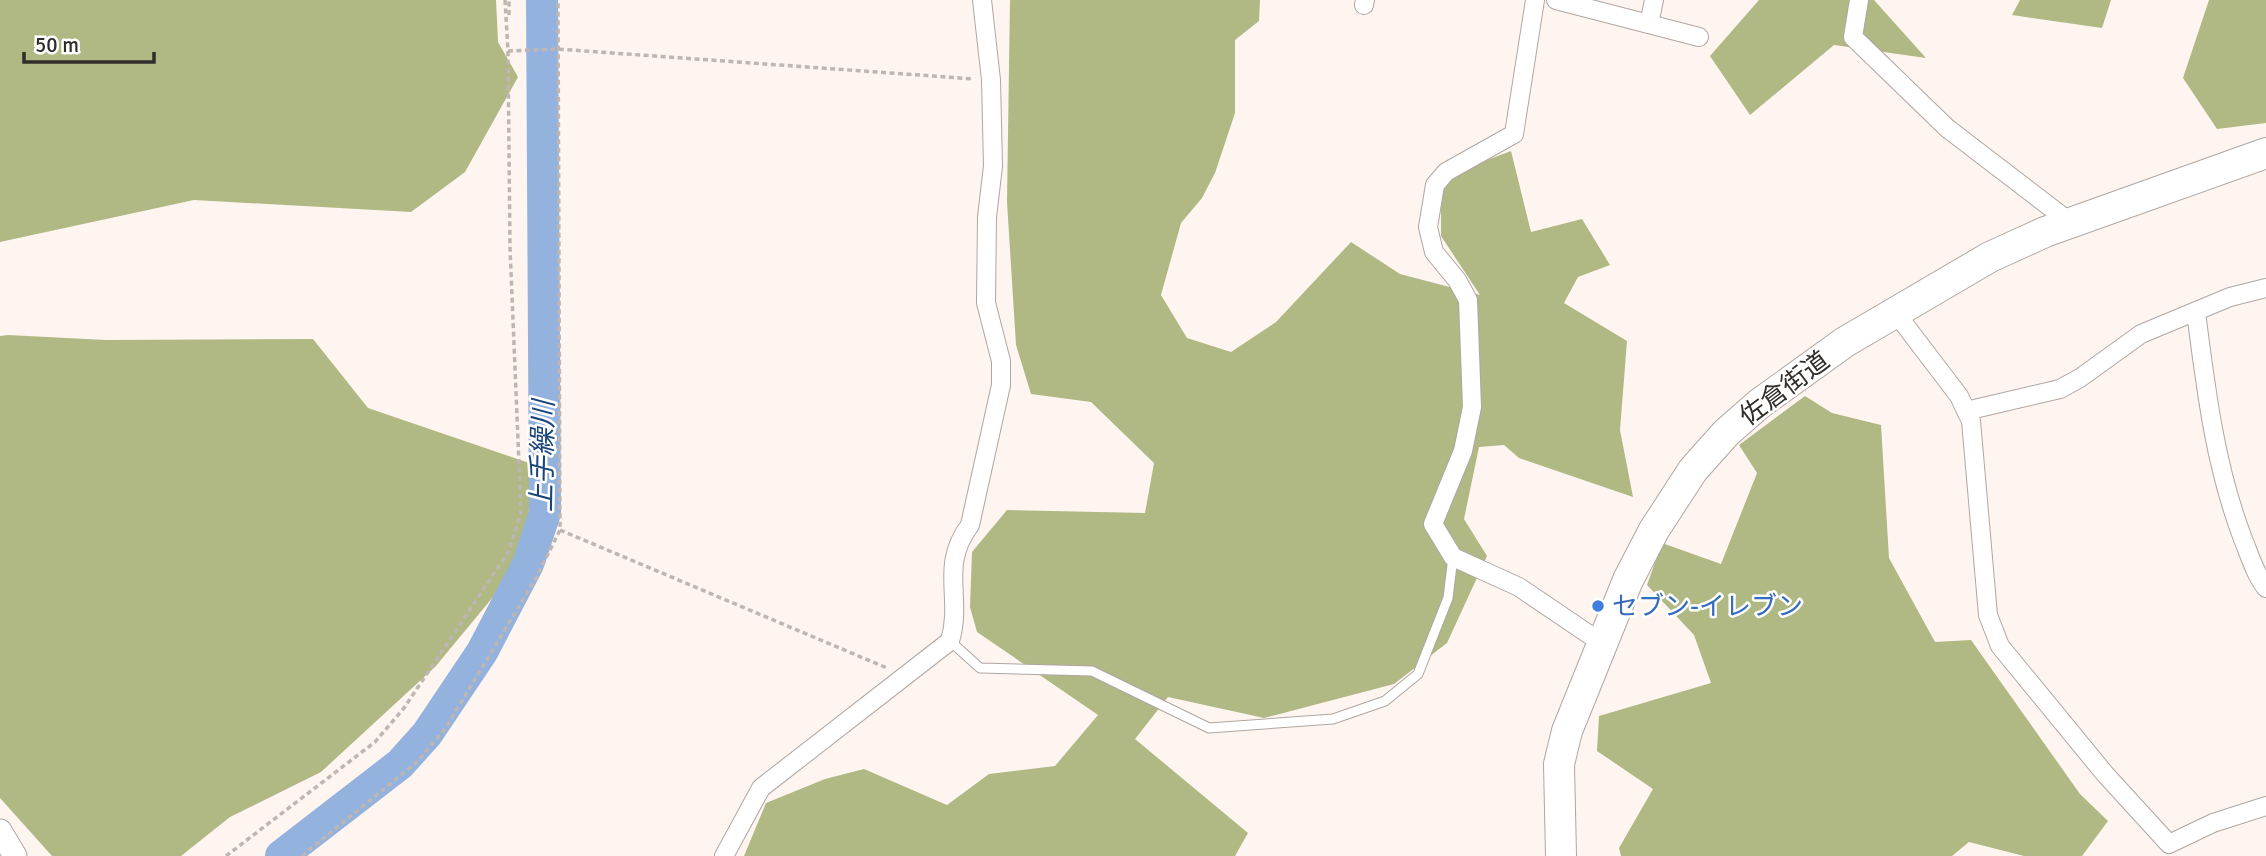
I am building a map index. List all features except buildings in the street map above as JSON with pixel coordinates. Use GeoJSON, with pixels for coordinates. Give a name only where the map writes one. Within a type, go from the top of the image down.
{"type":"FeatureCollection","features":[{"type":"Feature","properties":{"kind":"main road","name":"佐倉街道"},"geometry":{"type":"LineString","coordinates":[[1561,856],[1559,764],[1567,731],[1628,580],[1654,530],[1693,470],[1726,433],[1800,373],[1895,312],[1990,257],[2071,223],[2266,153]]}},
{"type":"Feature","properties":{"kind":"street"},"geometry":{"type":"LineString","coordinates":[[724,856],[761,788],[950,641],[955,624],[952,556],[958,540],[970,525],[1001,385],[1001,360],[986,303],[987,217],[993,166],[991,80],[982,0]]}},
{"type":"Feature","properties":{"kind":"street"},"geometry":{"type":"LineString","coordinates":[[1535,0],[1514,134],[1446,172],[1435,185],[1428,227],[1434,252],[1457,280],[1468,300],[1472,407],[1463,451],[1433,524],[1453,557],[1519,587],[1604,643]]}},
{"type":"Feature","properties":{"kind":"street"},"geometry":{"type":"LineString","coordinates":[[1556,0],[1699,37]]}},
{"type":"Feature","properties":{"kind":"street"},"geometry":{"type":"LineString","coordinates":[[1649,24],[1654,0]]}},
{"type":"Feature","properties":{"kind":"street"},"geometry":{"type":"LineString","coordinates":[[1859,0],[1853,37],[1947,128],[2071,223]]}},
{"type":"Feature","properties":{"kind":"street"},"geometry":{"type":"LineString","coordinates":[[1966,411],[2060,388],[2080,378],[2141,334],[2230,297],[2266,288]]}},
{"type":"Feature","properties":{"kind":"street"},"geometry":{"type":"LineString","coordinates":[[1895,312],[1959,396],[1971,421],[1977,459],[1988,614],[2000,646],[2105,774],[2169,844],[2213,823],[2266,806]]}},
{"type":"Feature","properties":{"kind":"street"},"geometry":{"type":"LineString","coordinates":[[2196,312],[2214,449],[2234,514],[2259,578],[2266,588]]}},
{"type":"Feature","properties":{"kind":"street"},"geometry":{"type":"LineString","coordinates":[[0,831],[15,856]]}},
{"type":"Feature","properties":{"kind":"lane"},"geometry":{"type":"LineString","coordinates":[[950,641],[980,668],[1091,671],[1209,728],[1333,719],[1385,701],[1418,674],[1448,598],[1453,557]]}},
{"type":"Feature","properties":{"kind":"path"},"geometry":{"type":"LineString","coordinates":[[226,856],[375,742],[404,708],[509,551],[521,512],[510,248],[507,0]]}},
{"type":"Feature","properties":{"kind":"path"},"geometry":{"type":"LineString","coordinates":[[302,856],[417,762],[445,729],[537,578],[560,530],[558,0]]}},
{"type":"Feature","properties":{"kind":"path"},"geometry":{"type":"LineString","coordinates":[[508,51],[557,49],[991,80]]}},
{"type":"Feature","properties":{"kind":"path"},"geometry":{"type":"LineString","coordinates":[[560,530],[907,676]]}},
{"type":"Feature","properties":{"kind":"green space"},"geometry":{"type":"Polygon","coordinates":[[[0,0],[496,0],[498,42],[518,77],[465,172],[411,212],[194,200],[0,242],[0,0]]]}},
{"type":"Feature","properties":{"kind":"green space"},"geometry":{"type":"Polygon","coordinates":[[[1010,0],[1260,0],[1259,21],[1235,40],[1235,113],[1215,173],[1202,198],[1181,223],[1161,295],[1187,338],[1231,352],[1276,322],[1351,242],[1400,274],[1480,295],[1441,236],[1441,188],[1461,170],[1511,151],[1531,232],[1582,219],[1610,265],[1578,277],[1564,303],[1627,341],[1620,430],[1633,497],[1519,458],[1504,445],[1479,447],[1464,519],[1487,556],[1447,643],[1394,684],[1264,718],[1168,697],[1135,739],[1248,833],[1235,856],[744,856],[766,803],[825,779],[864,769],[947,805],[989,774],[1055,766],[1098,715],[977,632],[970,607],[972,552],[1007,510],[1145,513],[1154,463],[1091,402],[1031,394],[1016,345],[1007,202],[1010,0]]]}},
{"type":"Feature","properties":{"kind":"green space"},"geometry":{"type":"Polygon","coordinates":[[[1759,0],[1874,0],[1926,58],[1834,45],[1750,115],[1710,56],[1759,0]]]}},
{"type":"Feature","properties":{"kind":"green space"},"geometry":{"type":"Polygon","coordinates":[[[2020,0],[2111,0],[2102,28],[2012,15],[2020,0]]]}},
{"type":"Feature","properties":{"kind":"green space"},"geometry":{"type":"Polygon","coordinates":[[[2209,0],[2266,0],[2266,123],[2217,129],[2183,78],[2209,0]]]}},
{"type":"Feature","properties":{"kind":"green space"},"geometry":{"type":"Polygon","coordinates":[[[0,336],[106,340],[313,339],[368,408],[535,465],[522,562],[435,667],[321,772],[230,817],[181,856],[52,856],[0,798],[0,336]]]}},
{"type":"Feature","properties":{"kind":"green space"},"geometry":{"type":"Polygon","coordinates":[[[1805,396],[1832,413],[1881,425],[1889,558],[1935,642],[1971,640],[2080,794],[2108,821],[2082,856],[2024,856],[1969,842],[1952,856],[1621,856],[1619,848],[1653,789],[1597,751],[1599,716],[1711,683],[1694,635],[1647,585],[1662,543],[1721,564],[1757,473],[1739,445],[1805,396]]]}},
{"type":"Feature","properties":{"kind":"waterway","name":"上手繰川"},"geometry":{"type":"LineString","coordinates":[[281,856],[400,764],[427,734],[482,652],[528,564],[545,513],[542,0]]}},
{"type":"Feature","properties":{"kind":"place","name":"セブン-イレブン"},"geometry":{"type":"Point","coordinates":[1598,606]}}]}
